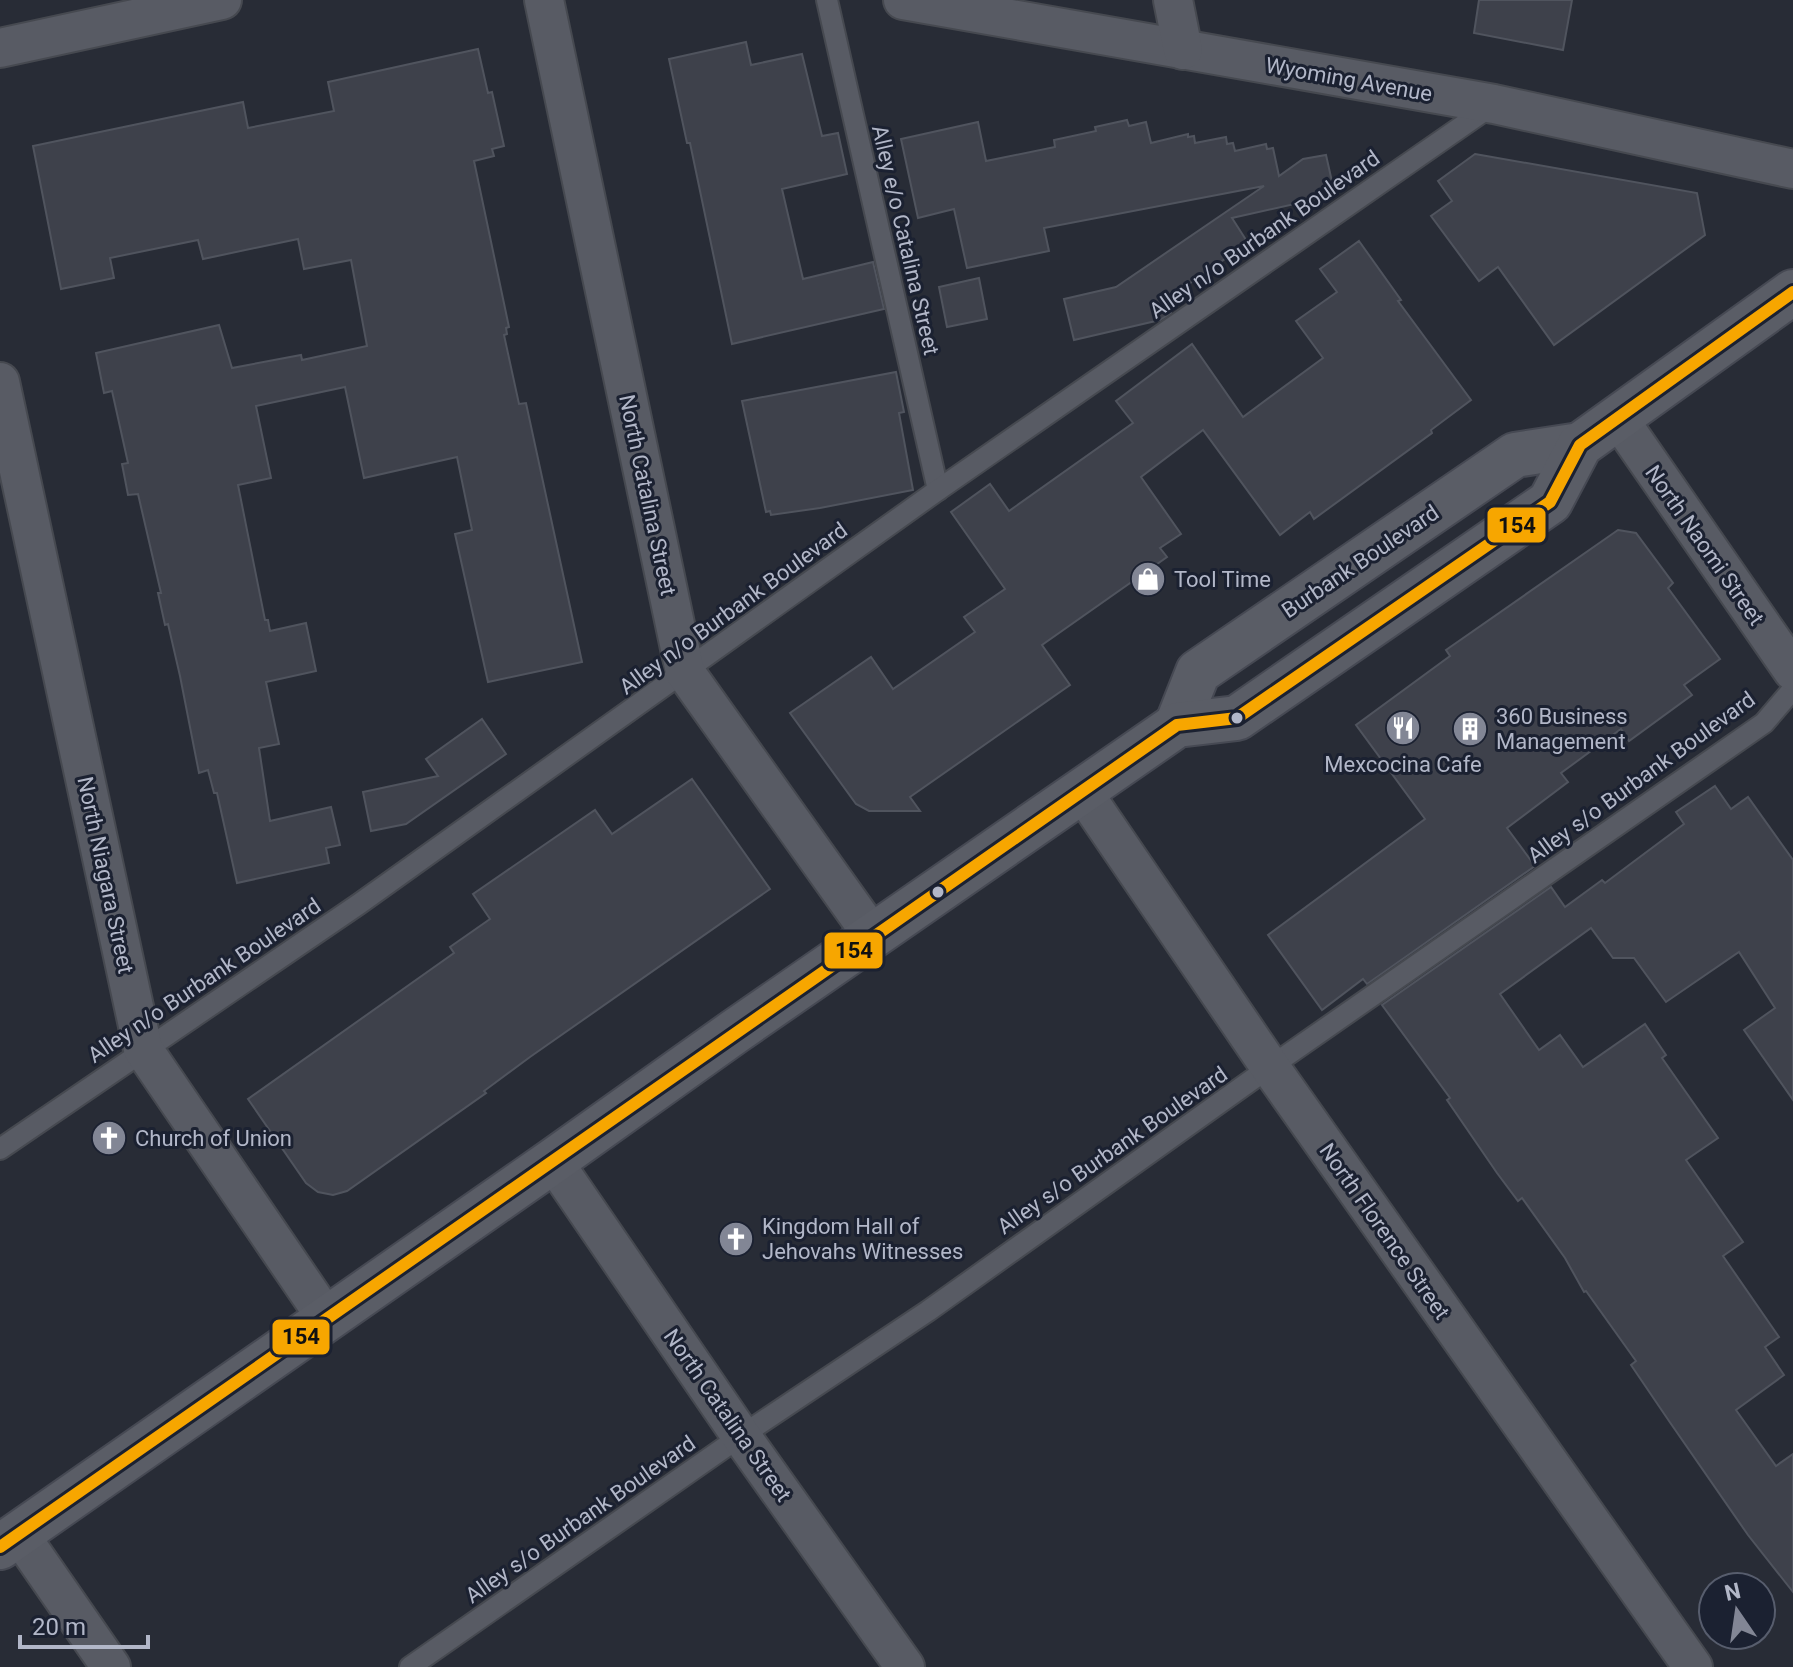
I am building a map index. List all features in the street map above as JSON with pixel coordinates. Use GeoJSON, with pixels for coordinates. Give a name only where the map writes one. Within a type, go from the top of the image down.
{"type":"FeatureCollection","features":[{"type":"Feature","properties":{"kind":"main road","name":"Burbank Boulevard"},"geometry":{"type":"LineString","coordinates":[[1177,725],[1198,672],[1515,455],[1580,445],[1793,292]]}},
{"type":"Feature","properties":{"kind":"main road","name":"Burbank Boulevard"},"geometry":{"type":"LineString","coordinates":[[9,1541],[1177,725],[1237,718],[1550,502],[1580,445]]}},
{"type":"Feature","properties":{"kind":"street"},"geometry":{"type":"LineString","coordinates":[[0,48],[222,0]]}},
{"type":"Feature","properties":{"kind":"street","name":"North Catalina Street"},"geometry":{"type":"LineString","coordinates":[[544,0],[685,672],[873,936]]}},
{"type":"Feature","properties":{"kind":"street","name":"Wyoming Avenue"},"geometry":{"type":"LineString","coordinates":[[903,0],[1494,104],[1793,169]]}},
{"type":"Feature","properties":{"kind":"street"},"geometry":{"type":"LineString","coordinates":[[1173,0],[1183,50]]}},
{"type":"Feature","properties":{"kind":"street","name":"North Niagara Street"},"geometry":{"type":"LineString","coordinates":[[0,382],[143,1049],[327,1319]]}},
{"type":"Feature","properties":{"kind":"street","name":"North Naomi Street"},"geometry":{"type":"LineString","coordinates":[[1618,418],[1793,671]]}},
{"type":"Feature","properties":{"kind":"street","name":"North Florence Street"},"geometry":{"type":"LineString","coordinates":[[1082,791],[1270,1067],[1693,1667]]}},
{"type":"Feature","properties":{"kind":"street","name":"North Catalina Street"},"geometry":{"type":"LineString","coordinates":[[553,1161],[741,1436],[905,1667]]}},
{"type":"Feature","properties":{"kind":"street"},"geometry":{"type":"LineString","coordinates":[[9,1541],[111,1667]]}},
{"type":"Feature","properties":{"kind":"lane","name":"Alley e/o Catalina Street"},"geometry":{"type":"LineString","coordinates":[[827,0],[938,490]]}},
{"type":"Feature","properties":{"kind":"lane","name":"Alley n/o Burbank Boulevard"},"geometry":{"type":"LineString","coordinates":[[0,1149],[359,904],[938,490],[1494,104]]}},
{"type":"Feature","properties":{"kind":"lane","name":"Alley s/o Burbank Boulevard"},"geometry":{"type":"LineString","coordinates":[[410,1667],[741,1436],[928,1311],[1270,1067],[1764,723],[1793,689]]}},
{"type":"Feature","properties":{"kind":"building"},"geometry":{"type":"Polygon","coordinates":[[[1479,0],[1572,0],[1563,50],[1474,33],[1479,0]]]}},
{"type":"Feature","properties":{"kind":"building"},"geometry":{"type":"Polygon","coordinates":[[[746,42],[751,65],[802,54],[822,136],[838,133],[847,174],[782,189],[803,279],[873,262],[884,309],[732,344],[669,59],[746,42]]]}},
{"type":"Feature","properties":{"kind":"building"},"geometry":{"type":"Polygon","coordinates":[[[478,49],[504,146],[492,149],[494,156],[474,161],[509,327],[504,335],[519,404],[526,403],[582,662],[488,682],[455,534],[472,530],[457,457],[364,478],[345,387],[256,406],[271,478],[238,485],[265,620],[268,620],[270,631],[306,623],[316,671],[266,682],[279,744],[259,748],[270,821],[331,807],[340,845],[326,848],[329,863],[237,883],[217,793],[214,793],[208,770],[199,773],[138,494],[128,495],[122,464],[128,463],[112,391],[104,393],[96,353],[219,325],[232,368],[301,355],[302,360],[367,346],[351,260],[304,269],[298,239],[203,259],[198,240],[110,258],[114,278],[61,289],[33,146],[243,102],[248,128],[334,111],[328,82],[478,49]]]}},
{"type":"Feature","properties":{"kind":"building"},"geometry":{"type":"Polygon","coordinates":[[[1127,120],[1129,126],[1146,122],[1151,143],[1188,134],[1188,137],[1194,136],[1195,143],[1226,137],[1227,144],[1233,143],[1235,151],[1266,144],[1267,149],[1273,148],[1279,176],[1303,159],[1326,155],[1335,195],[1232,218],[1248,243],[1163,302],[1171,313],[1160,320],[1074,340],[1064,299],[1116,287],[1264,186],[1044,228],[1049,251],[967,268],[954,209],[918,218],[901,139],[978,122],[986,161],[1055,147],[1054,140],[1096,131],[1095,127],[1127,120]]]}},
{"type":"Feature","properties":{"kind":"building"},"geometry":{"type":"Polygon","coordinates":[[[1475,154],[1697,193],[1705,235],[1554,345],[1498,267],[1479,281],[1431,216],[1452,201],[1438,181],[1475,154]]]}},
{"type":"Feature","properties":{"kind":"building"},"geometry":{"type":"Polygon","coordinates":[[[1359,241],[1401,300],[1398,301],[1471,400],[1431,430],[1432,433],[1314,519],[1310,512],[1280,535],[1203,430],[1141,477],[1181,534],[1160,548],[1167,557],[1042,645],[1070,685],[910,797],[920,811],[869,811],[856,804],[790,713],[871,657],[893,689],[975,632],[964,617],[1005,589],[951,512],[990,484],[1009,511],[1133,423],[1116,401],[1192,344],[1243,417],[1323,358],[1296,321],[1337,292],[1320,269],[1359,241]]]}},
{"type":"Feature","properties":{"kind":"building"},"geometry":{"type":"Polygon","coordinates":[[[979,278],[987,319],[947,327],[939,287],[979,278]]]}},
{"type":"Feature","properties":{"kind":"building"},"geometry":{"type":"Polygon","coordinates":[[[896,372],[904,412],[899,413],[913,490],[820,508],[771,515],[770,511],[766,512],[742,401],[896,372]]]}},
{"type":"Feature","properties":{"kind":"building"},"geometry":{"type":"Polygon","coordinates":[[[1618,530],[1636,533],[1673,583],[1668,588],[1720,659],[1684,685],[1692,695],[1629,741],[1621,729],[1561,773],[1568,782],[1507,828],[1535,866],[1367,984],[1363,979],[1322,1010],[1268,935],[1425,819],[1356,725],[1450,656],[1446,650],[1618,530]]]}},
{"type":"Feature","properties":{"kind":"building"},"geometry":{"type":"Polygon","coordinates":[[[482,719],[506,754],[406,824],[371,831],[363,792],[438,776],[426,759],[482,719]]]}},
{"type":"Feature","properties":{"kind":"building"},"geometry":{"type":"Polygon","coordinates":[[[692,779],[770,889],[530,1057],[484,1091],[486,1093],[347,1191],[333,1195],[318,1192],[306,1183],[248,1099],[454,953],[450,947],[490,919],[473,894],[595,810],[612,834],[692,779]]]}},
{"type":"Feature","properties":{"kind":"building"},"geometry":{"type":"Polygon","coordinates":[[[1715,786],[1731,809],[1748,797],[1793,860],[1793,1100],[1744,1030],[1775,1008],[1739,952],[1666,1002],[1634,958],[1613,958],[1591,928],[1500,994],[1539,1050],[1560,1035],[1583,1067],[1645,1024],[1666,1055],[1662,1058],[1718,1138],[1686,1160],[1743,1242],[1723,1256],[1779,1337],[1765,1347],[1784,1375],[1736,1410],[1776,1466],[1793,1454],[1793,1592],[1748,1535],[1669,1421],[1631,1365],[1636,1361],[1584,1292],[1565,1258],[1522,1198],[1518,1201],[1497,1173],[1447,1100],[1450,1098],[1382,1005],[1551,887],[1565,907],[1602,880],[1605,883],[1684,824],[1676,812],[1715,786]]]}},
{"type":"Feature","properties":{"kind":"transit line","name":"154"},"geometry":{"type":"LineString","coordinates":[[0,1547],[1177,725],[1237,718],[1550,502],[1580,445],[1793,292]]}},
{"type":"Feature","properties":{"kind":"place","name":"Tool Time"},"geometry":{"type":"Point","coordinates":[1148,579]}},
{"type":"Feature","properties":{"kind":"place","name":"Mexcocina Cafe"},"geometry":{"type":"Point","coordinates":[1403,728]}},
{"type":"Feature","properties":{"kind":"place","name":"360 Business Management"},"geometry":{"type":"Point","coordinates":[1470,729]}},
{"type":"Feature","properties":{"kind":"place","name":"Church of Union"},"geometry":{"type":"Point","coordinates":[109,1138]}},
{"type":"Feature","properties":{"kind":"place","name":"Kingdom Hall of Jehovahs Witnesses"},"geometry":{"type":"Point","coordinates":[736,1239]}}]}
